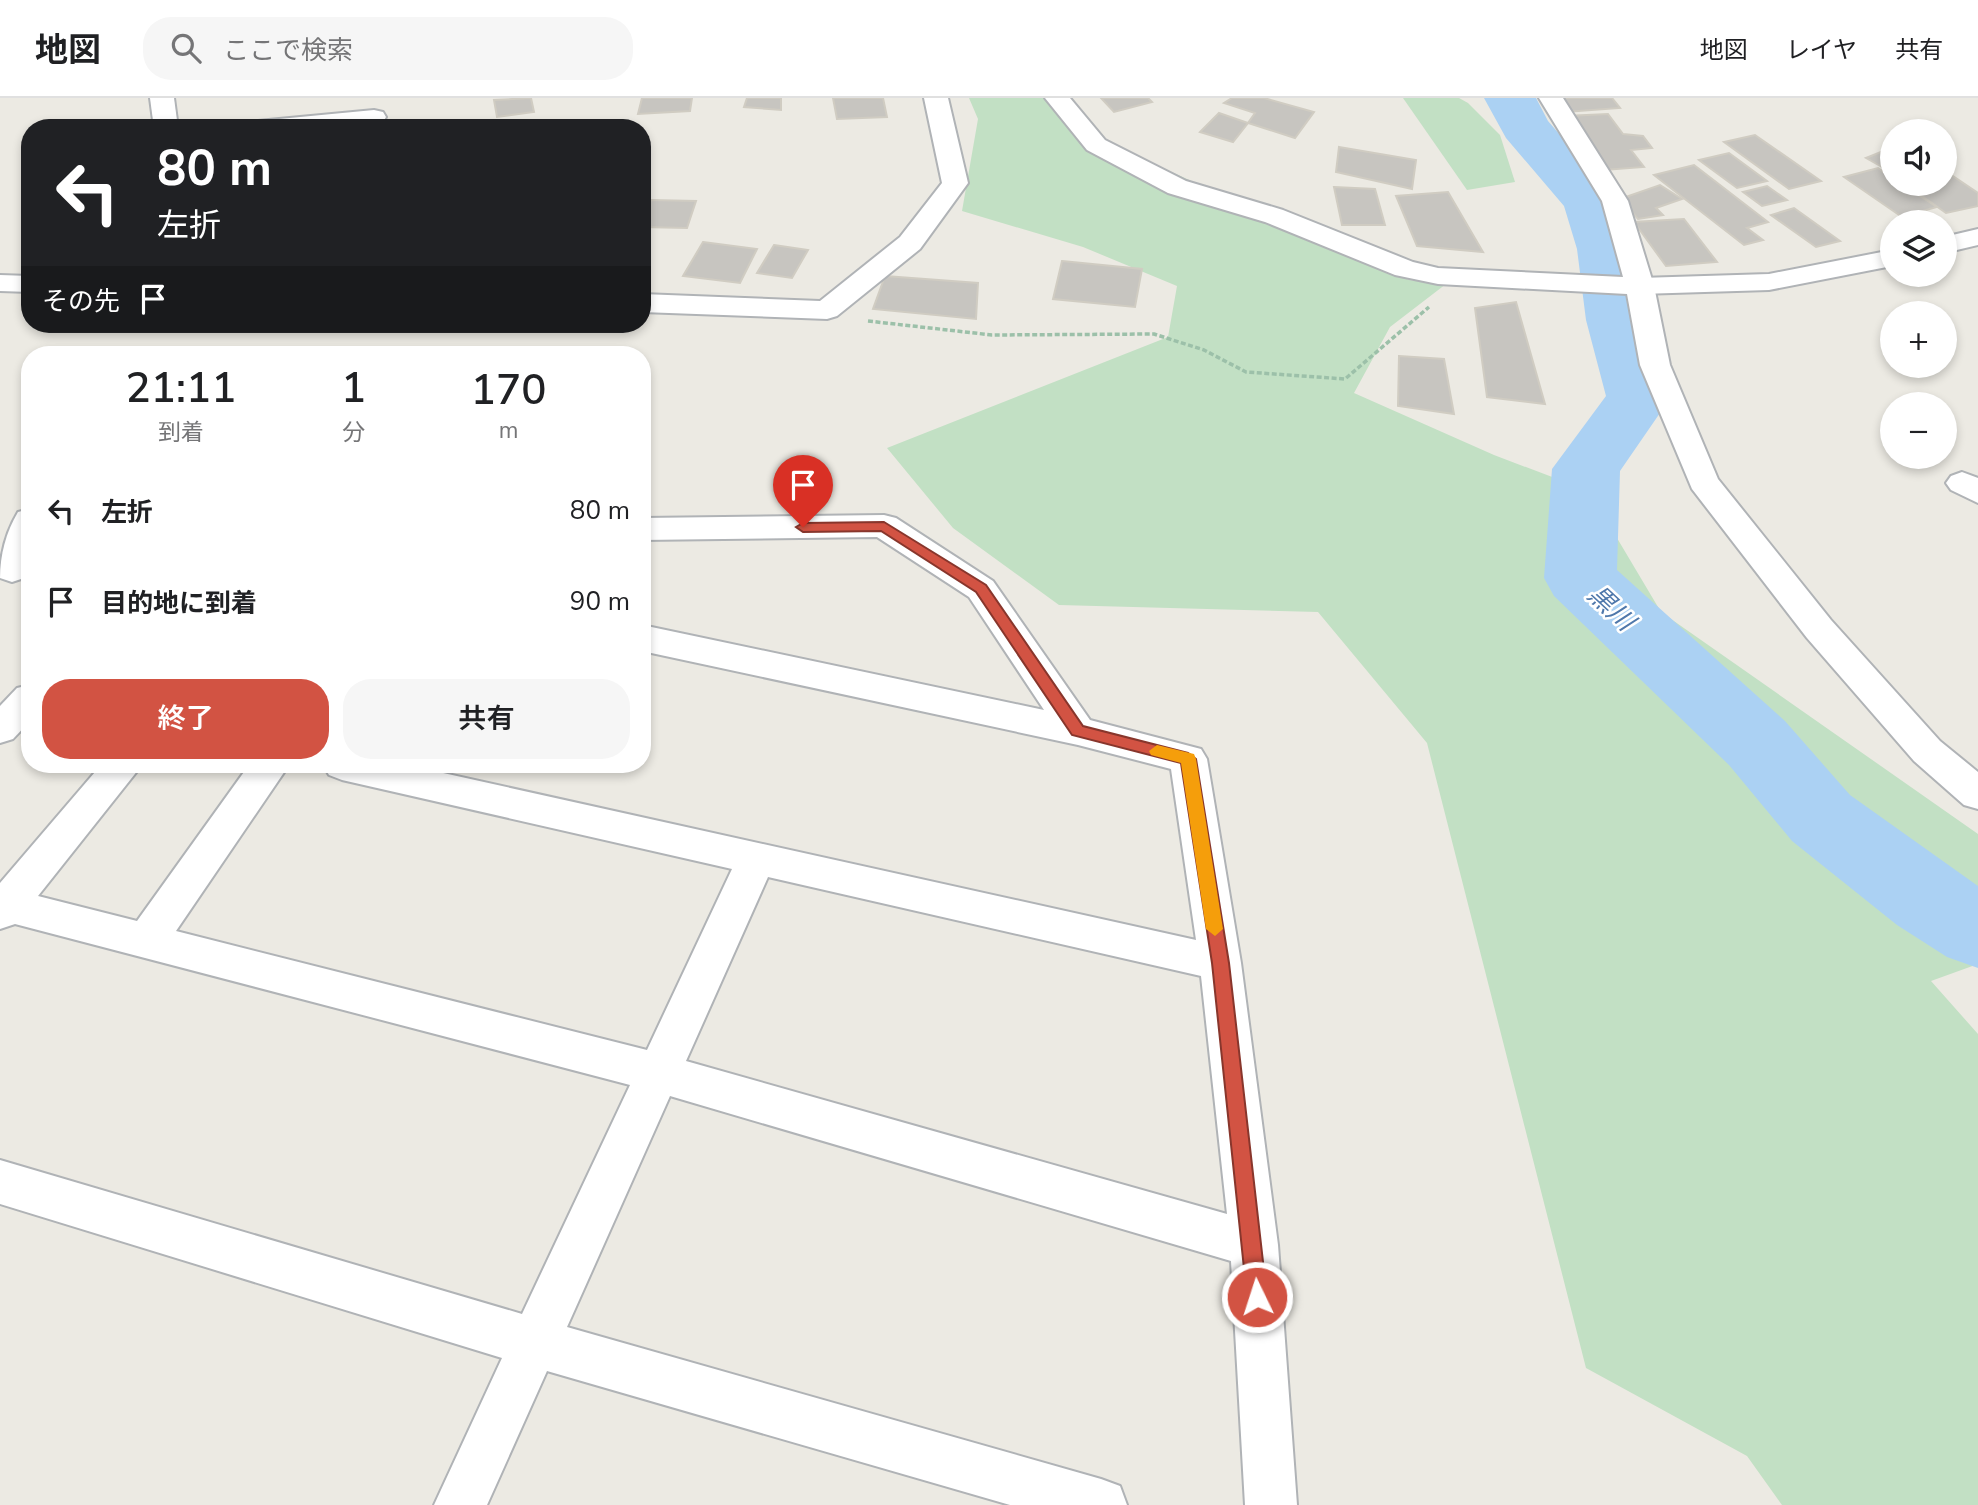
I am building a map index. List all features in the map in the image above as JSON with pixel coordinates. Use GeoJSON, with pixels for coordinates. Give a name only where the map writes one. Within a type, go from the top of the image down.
{"type":"FeatureCollection","features":[{"type":"Feature","properties":{"kind":"street"},"geometry":{"type":"LineString","coordinates":[[162,98],[165,119]]}},
{"type":"Feature","properties":{"kind":"street"},"geometry":{"type":"LineString","coordinates":[[651,303],[827,310],[910,243],[955,183],[936,98]]}},
{"type":"Feature","properties":{"kind":"street"},"geometry":{"type":"LineString","coordinates":[[1057,98],[1096,145],[1177,187],[1274,216],[1405,269],[1465,278],[1631,285],[1769,282],[1880,260]]}},
{"type":"Feature","properties":{"kind":"street"},"geometry":{"type":"LineString","coordinates":[[1551,98],[1615,201],[1631,285],[1655,365],[1703,482],[1819,629],[1927,751],[1978,794]]}},
{"type":"Feature","properties":{"kind":"street"},"geometry":{"type":"LineString","coordinates":[[353,119],[374,117]]}},
{"type":"Feature","properties":{"kind":"street"},"geometry":{"type":"LineString","coordinates":[[1957,242],[1978,237]]}},
{"type":"Feature","properties":{"kind":"street"},"geometry":{"type":"LineString","coordinates":[[0,283],[21,284]]}},
{"type":"Feature","properties":{"kind":"street"},"geometry":{"type":"LineString","coordinates":[[651,529],[884,526],[981,589],[1078,731]]}},
{"type":"Feature","properties":{"kind":"street"},"geometry":{"type":"LineString","coordinates":[[12,570],[21,545]]}},
{"type":"Feature","properties":{"kind":"street"},"geometry":{"type":"LineString","coordinates":[[651,640],[1078,731],[1188,759],[1220,963],[1254,1245],[1271,1505]]}},
{"type":"Feature","properties":{"kind":"street"},"geometry":{"type":"LineString","coordinates":[[0,729],[21,707]]}},
{"type":"Feature","properties":{"kind":"street"},"geometry":{"type":"LineString","coordinates":[[116,773],[2,907],[146,941],[658,1073],[1254,1245]]}},
{"type":"Feature","properties":{"kind":"street"},"geometry":{"type":"LineString","coordinates":[[146,941],[264,773]]}},
{"type":"Feature","properties":{"kind":"street"},"geometry":{"type":"LineString","coordinates":[[378,773],[1220,963]]}},
{"type":"Feature","properties":{"kind":"street"},"geometry":{"type":"LineString","coordinates":[[460,1505],[532,1342],[757,858]]}},
{"type":"Feature","properties":{"kind":"street"},"geometry":{"type":"LineString","coordinates":[[0,1182],[532,1342],[1101,1505]]}},
{"type":"Feature","properties":{"kind":"path"},"geometry":{"type":"LineString","coordinates":[[827,310],[880,324],[992,335],[1154,334],[1204,350],[1246,372],[1345,379],[1465,278]]}},
{"type":"Feature","properties":{"kind":"green space"},"geometry":{"type":"Polygon","coordinates":[[[969,98],[1067,98],[1097,138],[1409,280],[1446,284],[1390,327],[1354,393],[1494,455],[1589,491],[1661,612],[1978,834],[1978,964],[1931,981],[1978,1034],[1978,1505],[1782,1505],[1747,1456],[1586,1368],[1427,743],[1318,612],[1059,605],[953,528],[887,448],[1168,337],[1177,286],[1083,247],[962,211],[978,119],[969,98]]]}},
{"type":"Feature","properties":{"kind":"green space"},"geometry":{"type":"Polygon","coordinates":[[[1403,98],[1459,98],[1468,103],[1500,135],[1515,182],[1467,190],[1403,98]]]}},
{"type":"Feature","properties":{"kind":"building"},"geometry":{"type":"Polygon","coordinates":[[[531,98],[534,112],[497,117],[494,100],[531,98]]]}},
{"type":"Feature","properties":{"kind":"building"},"geometry":{"type":"Polygon","coordinates":[[[642,98],[692,98],[690,111],[638,114],[642,98]]]}},
{"type":"Feature","properties":{"kind":"building"},"geometry":{"type":"Polygon","coordinates":[[[747,98],[781,98],[781,110],[744,107],[747,98]]]}},
{"type":"Feature","properties":{"kind":"building"},"geometry":{"type":"Polygon","coordinates":[[[833,98],[883,98],[887,117],[837,119],[833,98]]]}},
{"type":"Feature","properties":{"kind":"building"},"geometry":{"type":"Polygon","coordinates":[[[1101,98],[1148,98],[1152,102],[1114,112],[1101,98]]]}},
{"type":"Feature","properties":{"kind":"building"},"geometry":{"type":"Polygon","coordinates":[[[1232,98],[1264,98],[1314,112],[1295,138],[1248,123],[1255,113],[1224,103],[1232,98]]]}},
{"type":"Feature","properties":{"kind":"building"},"geometry":{"type":"Polygon","coordinates":[[[1555,98],[1612,98],[1620,108],[1565,112],[1555,98]]]}},
{"type":"Feature","properties":{"kind":"building"},"geometry":{"type":"Polygon","coordinates":[[[1219,113],[1248,123],[1233,142],[1200,132],[1219,113]]]}},
{"type":"Feature","properties":{"kind":"building"},"geometry":{"type":"Polygon","coordinates":[[[1608,114],[1623,134],[1643,136],[1652,148],[1631,150],[1644,167],[1604,170],[1566,116],[1608,114]]]}},
{"type":"Feature","properties":{"kind":"building"},"geometry":{"type":"Polygon","coordinates":[[[1755,135],[1821,181],[1789,189],[1724,142],[1755,135]]]}},
{"type":"Feature","properties":{"kind":"building"},"geometry":{"type":"Polygon","coordinates":[[[1339,147],[1416,160],[1412,189],[1336,172],[1339,147]]]}},
{"type":"Feature","properties":{"kind":"building"},"geometry":{"type":"Polygon","coordinates":[[[1880,152],[1880,166],[1866,158],[1880,152]]]}},
{"type":"Feature","properties":{"kind":"building"},"geometry":{"type":"Polygon","coordinates":[[[1729,153],[1767,181],[1737,188],[1699,160],[1729,153]]]}},
{"type":"Feature","properties":{"kind":"building"},"geometry":{"type":"Polygon","coordinates":[[[1694,165],[1768,222],[1747,228],[1763,240],[1744,245],[1654,175],[1694,165]]]}},
{"type":"Feature","properties":{"kind":"building"},"geometry":{"type":"Polygon","coordinates":[[[1878,168],[1880,196],[1920,196],[1937,207],[1926,210],[1892,210],[1844,177],[1878,168]]]}},
{"type":"Feature","properties":{"kind":"building"},"geometry":{"type":"Polygon","coordinates":[[[1957,179],[1978,193],[1978,206],[1957,211],[1942,210],[1922,196],[1957,196],[1957,179]]]}},
{"type":"Feature","properties":{"kind":"building"},"geometry":{"type":"Polygon","coordinates":[[[1660,185],[1682,199],[1656,208],[1663,215],[1638,219],[1620,199],[1660,185]]]}},
{"type":"Feature","properties":{"kind":"building"},"geometry":{"type":"Polygon","coordinates":[[[1767,186],[1787,200],[1762,206],[1743,192],[1767,186]]]}},
{"type":"Feature","properties":{"kind":"building"},"geometry":{"type":"Polygon","coordinates":[[[1334,187],[1375,189],[1385,225],[1342,225],[1334,187]]]}},
{"type":"Feature","properties":{"kind":"building"},"geometry":{"type":"Polygon","coordinates":[[[1448,192],[1483,252],[1417,246],[1396,196],[1448,192]]]}},
{"type":"Feature","properties":{"kind":"building"},"geometry":{"type":"Polygon","coordinates":[[[651,200],[696,201],[687,228],[651,227],[651,200]]]}},
{"type":"Feature","properties":{"kind":"building"},"geometry":{"type":"Polygon","coordinates":[[[1794,208],[1840,241],[1816,247],[1771,215],[1794,208]]]}},
{"type":"Feature","properties":{"kind":"building"},"geometry":{"type":"Polygon","coordinates":[[[1684,219],[1717,262],[1666,266],[1634,222],[1684,219]]]}},
{"type":"Feature","properties":{"kind":"building"},"geometry":{"type":"Polygon","coordinates":[[[703,242],[757,249],[740,283],[683,276],[703,242]]]}},
{"type":"Feature","properties":{"kind":"building"},"geometry":{"type":"Polygon","coordinates":[[[774,245],[808,250],[792,278],[757,273],[774,245]]]}},
{"type":"Feature","properties":{"kind":"building"},"geometry":{"type":"Polygon","coordinates":[[[1062,261],[1142,269],[1135,307],[1053,299],[1062,261]]]}},
{"type":"Feature","properties":{"kind":"building"},"geometry":{"type":"Polygon","coordinates":[[[885,276],[978,283],[976,319],[873,309],[885,276]]]}},
{"type":"Feature","properties":{"kind":"building"},"geometry":{"type":"Polygon","coordinates":[[[1516,302],[1545,404],[1487,397],[1475,308],[1516,302]]]}},
{"type":"Feature","properties":{"kind":"building"},"geometry":{"type":"Polygon","coordinates":[[[1399,356],[1444,359],[1454,414],[1398,406],[1399,356]]]}},
{"type":"Feature","properties":{"kind":"waterway","name":"黒川"},"geometry":{"type":"LineString","coordinates":[[1510,98],[1525,127],[1591,203],[1606,249],[1617,320],[1639,397],[1586,469],[1580,578],[1757,743],[1821,818],[1928,900],[1978,931]]}},
{"type":"Feature","properties":{"kind":"slow traffic"},"geometry":{"type":"LineString","coordinates":[[1157,751],[1188,759],[1215,929]]}},
{"type":"Feature","properties":{"kind":"route"},"geometry":{"type":"LineString","coordinates":[[803,527],[884,526],[918,551],[981,589],[1078,731],[1188,759],[1220,963],[1254,1245],[1257,1297]]}}]}
